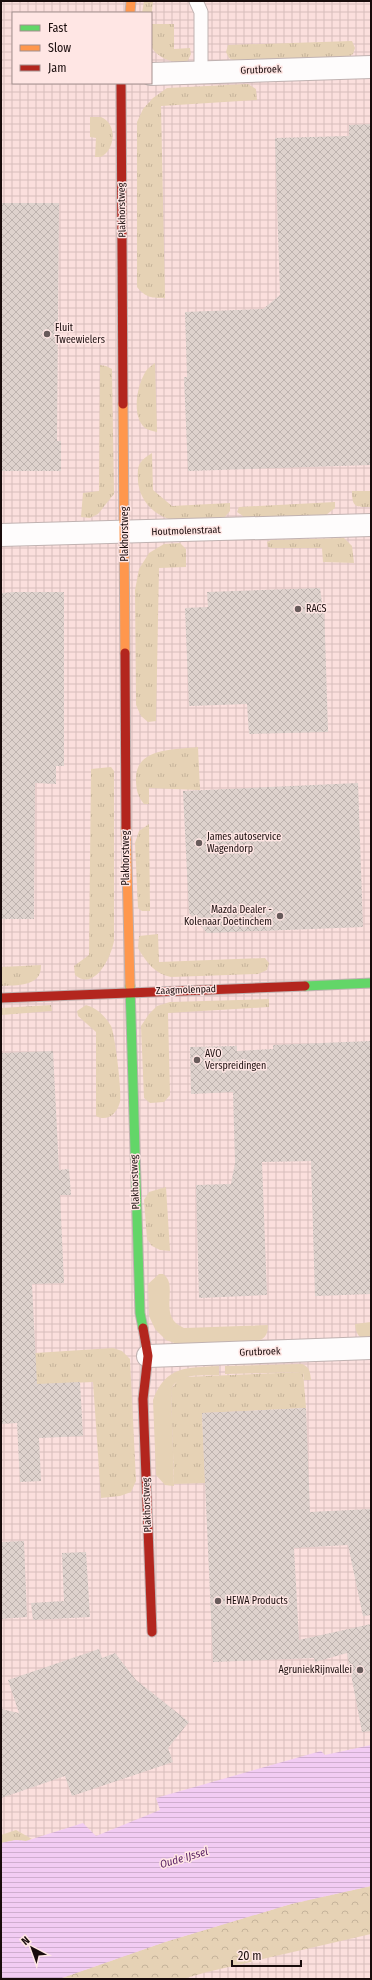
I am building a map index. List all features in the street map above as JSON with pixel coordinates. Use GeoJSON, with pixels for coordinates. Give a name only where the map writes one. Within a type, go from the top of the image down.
{"type":"FeatureCollection","features":[{"type":"Feature","properties":{"kind":"street"},"geometry":{"type":"LineString","coordinates":[[130,12],[131,1]]}},
{"type":"Feature","properties":{"kind":"street","name":"Grutbroek"},"geometry":{"type":"LineString","coordinates":[[152,74],[371,67]]}},
{"type":"Feature","properties":{"kind":"street","name":"Plakhorstweg"},"geometry":{"type":"LineString","coordinates":[[121,84],[128,992],[140,1313],[148,1356],[143,1399],[152,1632]]}},
{"type":"Feature","properties":{"kind":"street","name":"Houtmolenstraat"},"geometry":{"type":"LineString","coordinates":[[1,535],[125,533],[371,525]]}},
{"type":"Feature","properties":{"kind":"street","name":"Zaagmolenpad"},"geometry":{"type":"LineString","coordinates":[[1,998],[371,983]]}},
{"type":"Feature","properties":{"kind":"street","name":"Grutbroek"},"geometry":{"type":"LineString","coordinates":[[148,1356],[371,1348]]}},
{"type":"Feature","properties":{"kind":"lane"},"geometry":{"type":"LineString","coordinates":[[196,1],[201,12],[201,72]]}},
{"type":"Feature","properties":{"kind":"shaded area"},"geometry":{"type":"Polygon","coordinates":[[[1,1],[371,1],[371,1979],[1,1979],[1,1]]]}},
{"type":"Feature","properties":{"kind":"green space"},"geometry":{"type":"Polygon","coordinates":[[[144,1],[153,1],[152,12],[142,12],[144,1]]]}},
{"type":"Feature","properties":{"kind":"green space"},"geometry":{"type":"Polygon","coordinates":[[[152,24],[174,24],[174,49],[190,48],[191,54],[187,62],[183,63],[167,60],[157,54],[152,47],[152,24]]]}},
{"type":"Feature","properties":{"kind":"green space"},"geometry":{"type":"Polygon","coordinates":[[[352,41],[355,48],[353,54],[347,58],[236,62],[229,58],[226,52],[228,45],[352,41]]]}},
{"type":"Feature","properties":{"kind":"green space"},"geometry":{"type":"Polygon","coordinates":[[[248,84],[256,89],[257,100],[161,106],[165,298],[146,295],[137,287],[137,122],[143,109],[153,98],[167,88],[248,84]]]}},
{"type":"Feature","properties":{"kind":"green space"},"geometry":{"type":"Polygon","coordinates":[[[90,117],[101,117],[101,157],[95,157],[96,138],[90,137],[90,117]]]}},
{"type":"Feature","properties":{"kind":"green space"},"geometry":{"type":"Polygon","coordinates":[[[101,117],[110,125],[113,137],[112,143],[106,154],[101,157],[101,117]]]}},
{"type":"Feature","properties":{"kind":"green space"},"geometry":{"type":"Polygon","coordinates":[[[155,363],[157,432],[145,428],[138,416],[137,408],[140,384],[147,370],[155,363]]]}},
{"type":"Feature","properties":{"kind":"green space"},"geometry":{"type":"Polygon","coordinates":[[[100,365],[112,369],[114,494],[98,514],[90,518],[81,517],[83,493],[99,491],[100,365]]]}},
{"type":"Feature","properties":{"kind":"green space"},"geometry":{"type":"Polygon","coordinates":[[[152,453],[153,490],[172,506],[230,503],[230,511],[223,519],[186,522],[169,519],[153,510],[147,504],[139,489],[138,480],[140,464],[144,458],[152,453]]]}},
{"type":"Feature","properties":{"kind":"green space"},"geometry":{"type":"Polygon","coordinates":[[[352,491],[371,491],[371,507],[362,507],[354,504],[352,491]]]}},
{"type":"Feature","properties":{"kind":"green space"},"geometry":{"type":"Polygon","coordinates":[[[335,502],[335,508],[326,515],[246,518],[237,512],[239,507],[335,502]]]}},
{"type":"Feature","properties":{"kind":"green space"},"geometry":{"type":"Polygon","coordinates":[[[344,538],[352,546],[354,563],[323,562],[322,548],[271,548],[268,547],[267,542],[271,540],[344,538]]]}},
{"type":"Feature","properties":{"kind":"green space"},"geometry":{"type":"Polygon","coordinates":[[[180,543],[186,549],[186,567],[159,568],[156,721],[148,722],[141,716],[136,705],[135,590],[139,569],[149,553],[164,544],[180,543]]]}},
{"type":"Feature","properties":{"kind":"green space"},"geometry":{"type":"Polygon","coordinates":[[[198,747],[200,790],[149,788],[149,804],[144,804],[139,796],[136,784],[137,770],[141,762],[148,756],[157,752],[198,747]]]}},
{"type":"Feature","properties":{"kind":"green space"},"geometry":{"type":"Polygon","coordinates":[[[111,767],[114,771],[114,941],[106,963],[101,970],[89,979],[82,979],[75,975],[74,966],[89,955],[91,769],[111,767]]]}},
{"type":"Feature","properties":{"kind":"green space"},"geometry":{"type":"Polygon","coordinates":[[[149,824],[150,911],[142,911],[138,908],[135,843],[139,831],[149,824]]]}},
{"type":"Feature","properties":{"kind":"green space"},"geometry":{"type":"Polygon","coordinates":[[[158,934],[159,962],[265,958],[269,963],[267,970],[258,974],[171,977],[160,973],[152,967],[138,948],[139,936],[158,934]]]}},
{"type":"Feature","properties":{"kind":"green space"},"geometry":{"type":"Polygon","coordinates":[[[41,965],[40,972],[33,981],[21,985],[1,986],[1,967],[41,965]]]}},
{"type":"Feature","properties":{"kind":"green space"},"geometry":{"type":"Polygon","coordinates":[[[269,999],[269,1007],[168,1013],[170,1095],[164,1102],[150,1103],[144,1098],[141,1026],[149,1014],[157,1006],[170,1002],[269,999]]]}},
{"type":"Feature","properties":{"kind":"green space"},"geometry":{"type":"Polygon","coordinates":[[[51,1005],[52,1011],[1,1015],[1,1008],[51,1005]]]}},
{"type":"Feature","properties":{"kind":"green space"},"geometry":{"type":"Polygon","coordinates":[[[86,1005],[97,1010],[106,1019],[113,1031],[119,1076],[120,1102],[117,1110],[111,1116],[104,1118],[96,1116],[96,1032],[78,1016],[77,1011],[86,1005]]]}},
{"type":"Feature","properties":{"kind":"green space"},"geometry":{"type":"Polygon","coordinates":[[[166,1187],[170,1251],[160,1250],[152,1246],[147,1239],[144,1200],[149,1192],[166,1187]]]}},
{"type":"Feature","properties":{"kind":"green space"},"geometry":{"type":"Polygon","coordinates":[[[159,1274],[163,1274],[168,1279],[170,1286],[171,1316],[176,1323],[184,1328],[268,1325],[266,1334],[263,1338],[254,1343],[180,1345],[166,1340],[155,1329],[149,1316],[148,1284],[159,1274]]]}},
{"type":"Feature","properties":{"kind":"green space"},"geometry":{"type":"Polygon","coordinates":[[[371,1322],[371,1340],[361,1338],[356,1331],[355,1324],[371,1322]]]}},
{"type":"Feature","properties":{"kind":"green space"},"geometry":{"type":"Polygon","coordinates":[[[113,1348],[122,1351],[130,1359],[136,1481],[131,1492],[120,1496],[101,1498],[93,1382],[1,1386],[35,1353],[113,1348]]]}},
{"type":"Feature","properties":{"kind":"green space"},"geometry":{"type":"Polygon","coordinates":[[[302,1364],[308,1368],[311,1380],[304,1380],[303,1372],[225,1374],[225,1366],[302,1364]]]}},
{"type":"Feature","properties":{"kind":"green space"},"geometry":{"type":"Polygon","coordinates":[[[219,1366],[219,1375],[199,1375],[186,1377],[175,1384],[171,1389],[174,1486],[165,1485],[156,1475],[153,1400],[164,1380],[171,1374],[187,1368],[219,1366]]]}},
{"type":"Feature","properties":{"kind":"green space"},"geometry":{"type":"Polygon","coordinates":[[[303,1372],[306,1408],[202,1413],[205,1483],[174,1484],[171,1389],[178,1380],[184,1377],[303,1372]]]}},
{"type":"Feature","properties":{"kind":"green space"},"geometry":{"type":"Polygon","coordinates":[[[16,1830],[32,1839],[26,1841],[16,1840],[1,1843],[1,1835],[16,1830]]]}},
{"type":"Feature","properties":{"kind":"green space"},"geometry":{"type":"Polygon","coordinates":[[[371,1886],[371,1934],[207,1972],[183,1979],[59,1979],[165,1942],[291,1904],[371,1886]]]}},
{"type":"Feature","properties":{"kind":"water","name":"Oude IJssel"},"geometry":{"type":"Polygon","coordinates":[[[371,1745],[371,1886],[291,1904],[165,1942],[59,1979],[1,1979],[1,1843],[16,1840],[26,1841],[83,1823],[96,1836],[160,1810],[156,1798],[321,1751],[325,1755],[371,1745]]]}},
{"type":"Feature","properties":{"kind":"building"},"geometry":{"type":"Polygon","coordinates":[[[371,124],[371,465],[188,471],[184,377],[187,377],[185,312],[263,309],[280,295],[275,138],[349,136],[349,125],[371,124]]]}},
{"type":"Feature","properties":{"kind":"building"},"geometry":{"type":"Polygon","coordinates":[[[1,203],[59,203],[57,441],[61,441],[61,471],[1,471],[1,203]]]}},
{"type":"Feature","properties":{"kind":"building"},"geometry":{"type":"Polygon","coordinates":[[[320,588],[322,603],[324,603],[328,732],[249,734],[247,704],[189,706],[185,608],[208,607],[207,592],[320,588]]]}},
{"type":"Feature","properties":{"kind":"building"},"geometry":{"type":"Polygon","coordinates":[[[64,592],[64,766],[56,766],[56,784],[35,783],[34,919],[1,919],[1,593],[64,592]]]}},
{"type":"Feature","properties":{"kind":"building"},"geometry":{"type":"Polygon","coordinates":[[[358,783],[363,927],[207,933],[189,913],[183,791],[358,783]]]}},
{"type":"Feature","properties":{"kind":"building"},"geometry":{"type":"Polygon","coordinates":[[[371,1041],[371,1294],[315,1296],[311,1161],[262,1162],[267,1295],[199,1298],[196,1185],[231,1184],[235,1163],[233,1092],[191,1094],[190,1047],[237,1046],[237,1051],[273,1049],[273,1045],[371,1041]]]}},
{"type":"Feature","properties":{"kind":"building"},"geometry":{"type":"Polygon","coordinates":[[[53,1051],[59,1170],[69,1169],[71,1195],[60,1195],[64,1283],[32,1284],[37,1384],[80,1382],[83,1436],[39,1438],[41,1481],[20,1482],[17,1423],[1,1424],[1,1053],[53,1051]]]}},
{"type":"Feature","properties":{"kind":"building"},"geometry":{"type":"Polygon","coordinates":[[[306,1408],[310,1512],[371,1509],[371,1615],[363,1616],[348,1545],[294,1548],[299,1640],[371,1624],[371,1731],[362,1732],[347,1653],[315,1662],[314,1658],[213,1662],[202,1413],[306,1408]]]}},
{"type":"Feature","properties":{"kind":"building"},"geometry":{"type":"Polygon","coordinates":[[[24,1541],[27,1617],[1,1619],[1,1542],[24,1541]]]}},
{"type":"Feature","properties":{"kind":"building"},"geometry":{"type":"Polygon","coordinates":[[[86,1552],[90,1617],[33,1620],[31,1603],[64,1601],[62,1553],[86,1552]]]}},
{"type":"Feature","properties":{"kind":"building"},"geometry":{"type":"Polygon","coordinates":[[[99,1649],[102,1658],[115,1653],[136,1680],[189,1722],[168,1748],[173,1762],[72,1796],[65,1776],[1,1798],[1,1709],[19,1713],[8,1680],[99,1649]]]}},
{"type":"Feature","properties":{"kind":"traffic: fast"},"geometry":{"type":"LineString","coordinates":[[305,986],[371,983]]}},
{"type":"Feature","properties":{"kind":"traffic: fast"},"geometry":{"type":"LineString","coordinates":[[130,986],[140,1313],[143,1328]]}},
{"type":"Feature","properties":{"kind":"traffic: slow"},"geometry":{"type":"LineString","coordinates":[[130,12],[131,1]]}},
{"type":"Feature","properties":{"kind":"traffic: slow"},"geometry":{"type":"LineString","coordinates":[[123,404],[125,653]]}},
{"type":"Feature","properties":{"kind":"traffic: slow"},"geometry":{"type":"LineString","coordinates":[[126,828],[130,986]]}},
{"type":"Feature","properties":{"kind":"traffic: jam"},"geometry":{"type":"LineString","coordinates":[[121,84],[123,404]]}},
{"type":"Feature","properties":{"kind":"traffic: jam"},"geometry":{"type":"LineString","coordinates":[[125,653],[126,828]]}},
{"type":"Feature","properties":{"kind":"traffic: jam"},"geometry":{"type":"LineString","coordinates":[[1,998],[305,986]]}},
{"type":"Feature","properties":{"kind":"traffic: jam"},"geometry":{"type":"LineString","coordinates":[[143,1328],[148,1356],[143,1399],[152,1632]]}},
{"type":"Feature","properties":{"kind":"place","name":"Fluit Tweewielers"},"geometry":{"type":"Point","coordinates":[47,334]}},
{"type":"Feature","properties":{"kind":"place","name":"RACS"},"geometry":{"type":"Point","coordinates":[298,609]}},
{"type":"Feature","properties":{"kind":"place","name":"James autoservice Wagendorp"},"geometry":{"type":"Point","coordinates":[199,843]}},
{"type":"Feature","properties":{"kind":"place","name":"Mazda Dealer - Kolenaar Doetinchem"},"geometry":{"type":"Point","coordinates":[280,916]}},
{"type":"Feature","properties":{"kind":"place","name":"AVO Verspreidingen"},"geometry":{"type":"Point","coordinates":[197,1060]}},
{"type":"Feature","properties":{"kind":"place","name":"HEWA Products"},"geometry":{"type":"Point","coordinates":[218,1601]}},
{"type":"Feature","properties":{"kind":"place","name":"AgruniekRijnvallei"},"geometry":{"type":"Point","coordinates":[360,1670]}}]}
